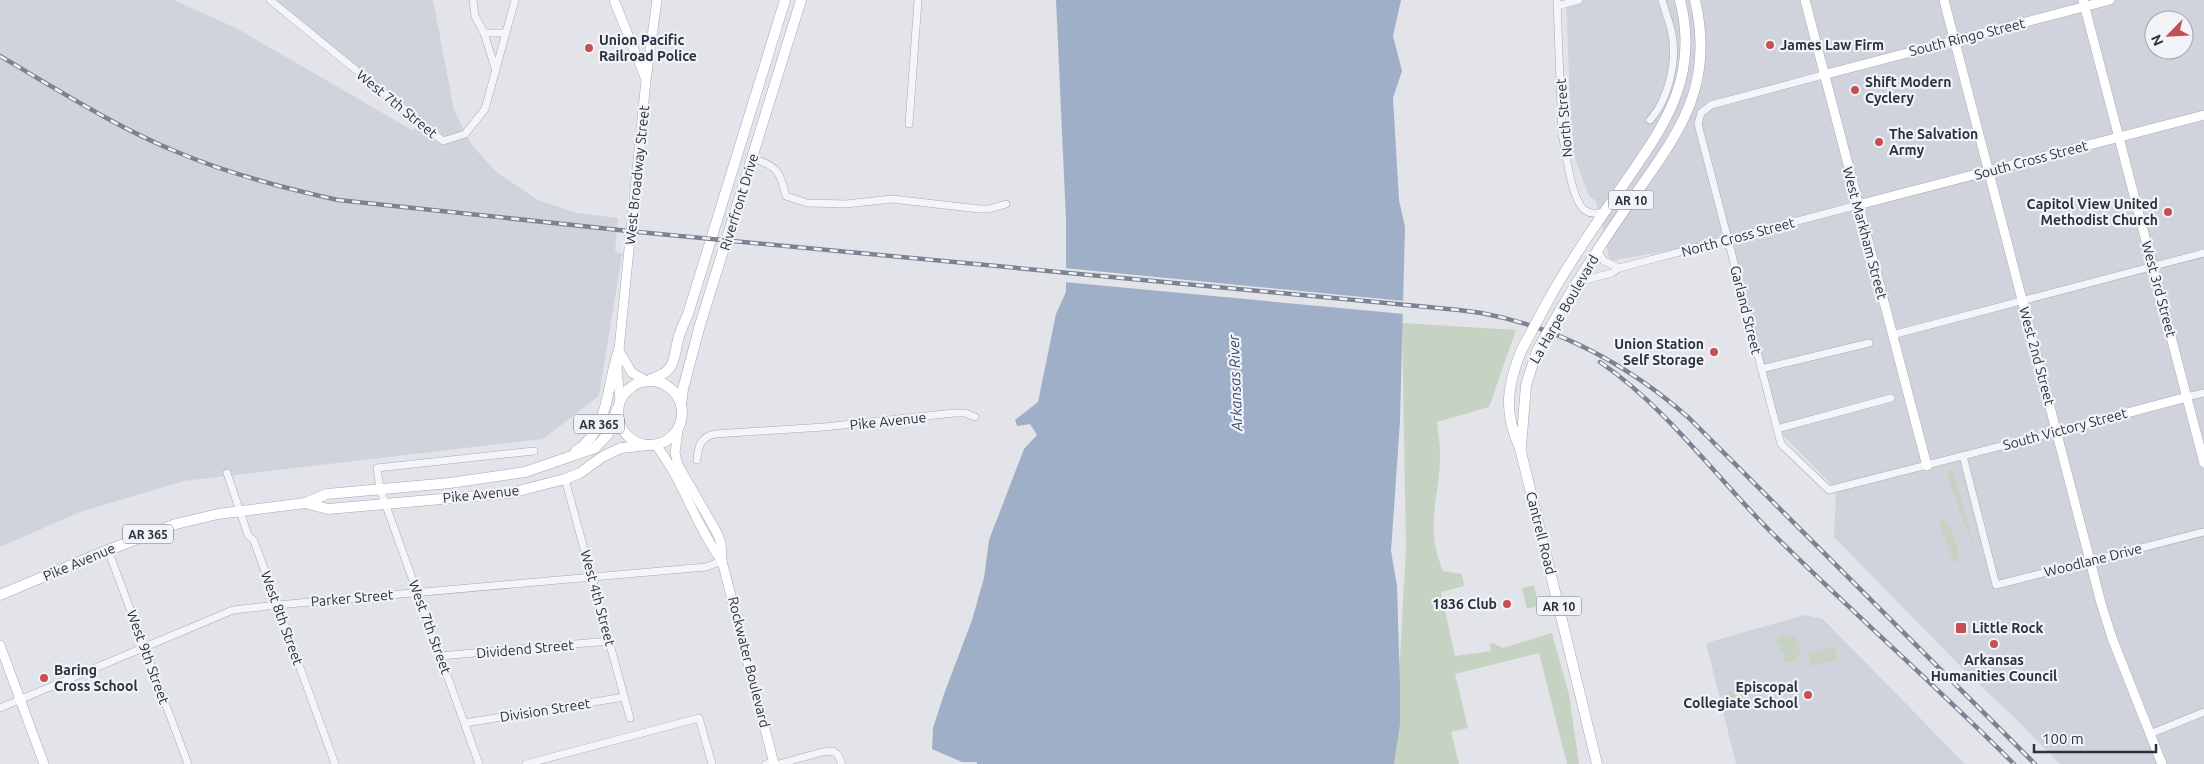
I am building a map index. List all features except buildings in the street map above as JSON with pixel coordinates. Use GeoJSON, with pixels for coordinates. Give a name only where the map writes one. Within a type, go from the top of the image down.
{"type":"FeatureCollection","features":[{"type":"Feature","properties":{"kind":"main road"},"geometry":{"type":"LineString","coordinates":[[652,445],[635,441],[624,432],[618,417],[619,405],[629,389],[666,373],[672,365],[678,338],[688,314],[785,0]]}},
{"type":"Feature","properties":{"kind":"main road","name":"Riverfront Drive"},"geometry":{"type":"LineString","coordinates":[[682,405],[683,389],[698,334],[801,0]]}},
{"type":"Feature","properties":{"kind":"main road","name":"La Harpe Boulevard"},"geometry":{"type":"LineString","coordinates":[[1520,448],[1509,418],[1508,408],[1513,372],[1522,349],[1549,299],[1600,215],[1656,136],[1674,103],[1682,76],[1686,47],[1685,21],[1680,0]]}},
{"type":"Feature","properties":{"kind":"main road","name":"La Harpe Boulevard"},"geometry":{"type":"LineString","coordinates":[[1520,448],[1526,385],[1537,351],[1597,250],[1673,141],[1689,109],[1698,73],[1700,55],[1700,26],[1695,0]]}},
{"type":"Feature","properties":{"kind":"main road","name":"AR 365"},"geometry":{"type":"LineString","coordinates":[[564,458],[586,443],[599,424],[608,403],[612,368],[619,350]]}},
{"type":"Feature","properties":{"kind":"main road"},"geometry":{"type":"LineString","coordinates":[[648,380],[667,385],[674,390],[682,405],[682,421],[678,430]]}},
{"type":"Feature","properties":{"kind":"main road","name":"Pike Avenue"},"geometry":{"type":"LineString","coordinates":[[0,595],[176,524],[241,510],[306,503],[326,494],[508,476],[544,467],[595,448],[612,428],[619,405]]}},
{"type":"Feature","properties":{"kind":"main road","name":"AR 365"},"geometry":{"type":"LineString","coordinates":[[652,445],[666,440],[678,430]]}},
{"type":"Feature","properties":{"kind":"main road","name":"Pike Avenue"},"geometry":{"type":"LineString","coordinates":[[306,503],[328,509],[510,492],[566,479],[612,451],[631,446],[652,445]]}},
{"type":"Feature","properties":{"kind":"main road","name":"Cantrell Road"},"geometry":{"type":"LineString","coordinates":[[1520,448],[1596,764]]}},
{"type":"Feature","properties":{"kind":"street","name":"West 7th Street"},"geometry":{"type":"LineString","coordinates":[[270,0],[443,141],[462,136],[477,121],[487,104],[515,0]]}},
{"type":"Feature","properties":{"kind":"street"},"geometry":{"type":"LineString","coordinates":[[473,0],[475,16],[484,33],[496,71]]}},
{"type":"Feature","properties":{"kind":"street"},"geometry":{"type":"LineString","coordinates":[[614,0],[646,80]]}},
{"type":"Feature","properties":{"kind":"street","name":"West Broadway Street"},"geometry":{"type":"LineString","coordinates":[[619,405],[617,369],[646,80],[657,0]]}},
{"type":"Feature","properties":{"kind":"street"},"geometry":{"type":"LineString","coordinates":[[909,124],[918,0]]}},
{"type":"Feature","properties":{"kind":"street"},"geometry":{"type":"LineString","coordinates":[[1557,3],[1579,0]]}},
{"type":"Feature","properties":{"kind":"street"},"geometry":{"type":"LineString","coordinates":[[1650,120],[1663,100],[1672,66],[1672,33],[1662,0]]}},
{"type":"Feature","properties":{"kind":"street","name":"West Markham Street"},"geometry":{"type":"LineString","coordinates":[[1805,0],[1927,466]]}},
{"type":"Feature","properties":{"kind":"street","name":"West 2nd Street"},"geometry":{"type":"LineString","coordinates":[[1944,0],[2104,614],[2162,764]]}},
{"type":"Feature","properties":{"kind":"street","name":"South Ringo Street"},"geometry":{"type":"LineString","coordinates":[[1823,74],[1954,41],[2084,3],[2110,0]]}},
{"type":"Feature","properties":{"kind":"street","name":"North Street"},"geometry":{"type":"LineString","coordinates":[[1557,3],[1561,110],[1566,156],[1579,203],[1587,212],[1600,215]]}},
{"type":"Feature","properties":{"kind":"street","name":"West 3rd Street"},"geometry":{"type":"LineString","coordinates":[[2084,3],[2204,463]]}},
{"type":"Feature","properties":{"kind":"street"},"geometry":{"type":"LineString","coordinates":[[484,33],[505,33]]}},
{"type":"Feature","properties":{"kind":"street","name":"Garland Street"},"geometry":{"type":"LineString","coordinates":[[1823,74],[1711,104],[1701,113],[1698,124],[1781,444],[1829,490]]}},
{"type":"Feature","properties":{"kind":"street","name":"South Cross Street"},"geometry":{"type":"LineString","coordinates":[[1858,205],[2204,115]]}},
{"type":"Feature","properties":{"kind":"street"},"geometry":{"type":"LineString","coordinates":[[752,158],[768,163],[779,172],[786,196],[807,203],[846,204],[892,200],[979,209],[989,209],[1006,204]]}},
{"type":"Feature","properties":{"kind":"street","name":"North Cross Street"},"geometry":{"type":"LineString","coordinates":[[1577,282],[1612,273],[1619,268],[1858,205]]}},
{"type":"Feature","properties":{"kind":"street"},"geometry":{"type":"LineString","coordinates":[[1597,250],[1604,261],[1619,268]]}},
{"type":"Feature","properties":{"kind":"street"},"geometry":{"type":"LineString","coordinates":[[1892,335],[2204,253]]}},
{"type":"Feature","properties":{"kind":"street"},"geometry":{"type":"LineString","coordinates":[[1761,369],[1869,342]]}},
{"type":"Feature","properties":{"kind":"street"},"geometry":{"type":"LineString","coordinates":[[619,350],[632,373],[648,380]]}},
{"type":"Feature","properties":{"kind":"street","name":"South Victory Street"},"geometry":{"type":"LineString","coordinates":[[1829,490],[2204,393]]}},
{"type":"Feature","properties":{"kind":"street"},"geometry":{"type":"LineString","coordinates":[[1777,430],[1892,398]]}},
{"type":"Feature","properties":{"kind":"street","name":"Pike Avenue"},"geometry":{"type":"LineString","coordinates":[[696,460],[700,443],[706,437],[714,434],[824,427],[954,413],[965,413],[975,417]]}},
{"type":"Feature","properties":{"kind":"street","name":"Rockwater Boulevard"},"geometry":{"type":"LineString","coordinates":[[678,430],[675,442],[678,464],[721,543],[722,561],[774,763]]}},
{"type":"Feature","properties":{"kind":"street","name":"Rockwater Boulevard"},"geometry":{"type":"LineString","coordinates":[[652,445],[667,461],[712,547],[722,561]]}},
{"type":"Feature","properties":{"kind":"street"},"geometry":{"type":"LineString","coordinates":[[380,489],[377,468],[534,451]]}},
{"type":"Feature","properties":{"kind":"street","name":"Woodlane Drive"},"geometry":{"type":"LineString","coordinates":[[1963,456],[1996,585],[2204,532]]}},
{"type":"Feature","properties":{"kind":"street","name":"West 8th Street"},"geometry":{"type":"LineString","coordinates":[[227,473],[248,534],[254,541],[335,764]]}},
{"type":"Feature","properties":{"kind":"street","name":"West 4th Street"},"geometry":{"type":"LineString","coordinates":[[566,479],[630,718]]}},
{"type":"Feature","properties":{"kind":"street","name":"West 7th Street"},"geometry":{"type":"LineString","coordinates":[[380,489],[479,764]]}},
{"type":"Feature","properties":{"kind":"street","name":"West 9th Street"},"geometry":{"type":"LineString","coordinates":[[108,550],[188,764]]}},
{"type":"Feature","properties":{"kind":"street","name":"Parker Street"},"geometry":{"type":"LineString","coordinates":[[0,708],[233,610],[277,604],[706,567],[722,561]]}},
{"type":"Feature","properties":{"kind":"street","name":"Dividend Street"},"geometry":{"type":"LineString","coordinates":[[440,656],[610,641]]}},
{"type":"Feature","properties":{"kind":"street"},"geometry":{"type":"LineString","coordinates":[[0,645],[44,764]]}},
{"type":"Feature","properties":{"kind":"street","name":"Division Street"},"geometry":{"type":"LineString","coordinates":[[465,723],[624,697]]}},
{"type":"Feature","properties":{"kind":"street"},"geometry":{"type":"LineString","coordinates":[[2150,734],[2204,712]]}},
{"type":"Feature","properties":{"kind":"street"},"geometry":{"type":"LineString","coordinates":[[526,764],[699,718],[712,764]]}},
{"type":"Feature","properties":{"kind":"street"},"geometry":{"type":"LineString","coordinates":[[774,763],[833,751],[838,755],[842,764]]}},
{"type":"Feature","properties":{"kind":"shaded area"},"geometry":{"type":"Polygon","coordinates":[[[0,0],[174,0],[236,28],[412,130],[426,124],[277,0],[433,0],[454,110],[472,145],[495,171],[538,200],[577,213],[618,218],[615,252],[622,254],[599,396],[543,439],[184,481],[80,512],[0,547],[0,0]]]}},
{"type":"Feature","properties":{"kind":"shaded area"},"geometry":{"type":"Polygon","coordinates":[[[1566,0],[2204,0],[2204,764],[2060,764],[1966,672],[1834,537],[1836,489],[1777,429],[1728,240],[1610,261],[1596,201],[1589,196],[1572,151],[1566,0]]]}},
{"type":"Feature","properties":{"kind":"shaded area","name":"Episcopal Collegiate School"},"geometry":{"type":"Polygon","coordinates":[[[1805,615],[1823,619],[1965,764],[1736,764],[1706,643],[1805,615]]]}},
{"type":"Feature","properties":{"kind":"green space"},"geometry":{"type":"Polygon","coordinates":[[[1402,323],[1516,330],[1489,407],[1437,422],[1440,456],[1434,516],[1435,542],[1443,571],[1462,574],[1464,586],[1441,592],[1455,656],[1491,651],[1489,644],[1493,643],[1503,648],[1552,633],[1569,695],[1579,764],[1567,764],[1539,653],[1455,674],[1468,728],[1451,732],[1459,764],[1394,764],[1406,548],[1402,323]]]}},
{"type":"Feature","properties":{"kind":"green space"},"geometry":{"type":"Polygon","coordinates":[[[1953,470],[1976,555],[1946,472],[1953,470]]]}},
{"type":"Feature","properties":{"kind":"green space"},"geometry":{"type":"Polygon","coordinates":[[[1944,518],[1954,536],[1959,557],[1956,563],[1952,561],[1950,551],[1941,531],[1940,519],[1944,518]]]}},
{"type":"Feature","properties":{"kind":"green space"},"geometry":{"type":"Polygon","coordinates":[[[1534,585],[1539,606],[1527,609],[1522,588],[1534,585]]]}},
{"type":"Feature","properties":{"kind":"green space"},"geometry":{"type":"Polygon","coordinates":[[[1786,635],[1796,637],[1802,650],[1796,660],[1785,663],[1779,642],[1776,643],[1778,638],[1786,635]]]}},
{"type":"Feature","properties":{"kind":"green space"},"geometry":{"type":"Polygon","coordinates":[[[1835,647],[1838,660],[1811,666],[1808,654],[1835,647]]]}},
{"type":"Feature","properties":{"kind":"green space"},"geometry":{"type":"Polygon","coordinates":[[[1748,691],[1752,708],[1745,712],[1738,706],[1738,698],[1748,691]]]}},
{"type":"Feature","properties":{"kind":"green space"},"geometry":{"type":"Polygon","coordinates":[[[1731,692],[1737,698],[1731,704],[1725,698],[1731,692]]]}},
{"type":"Feature","properties":{"kind":"water","name":"Arkansas River"},"geometry":{"type":"Polygon","coordinates":[[[1056,0],[1401,0],[1393,36],[1402,71],[1393,98],[1399,200],[1405,227],[1400,421],[1391,551],[1397,586],[1400,687],[1400,724],[1394,764],[977,764],[977,762],[962,762],[932,749],[933,728],[972,620],[984,578],[989,540],[1024,449],[1037,435],[1030,424],[1017,426],[1015,420],[1038,402],[1056,314],[1066,292],[1066,220],[1056,0]]]}},
{"type":"Feature","properties":{"kind":"pier"},"geometry":{"type":"Polygon","coordinates":[[[1064,268],[1404,301],[1404,314],[1064,282],[1064,268]]]}},
{"type":"Feature","properties":{"kind":"railway"},"geometry":{"type":"LineString","coordinates":[[0,56],[109,120],[177,152],[256,180],[338,200],[638,232],[1462,310],[1510,319],[1538,328],[1592,351],[1618,366],[1643,382],[1689,418],[2035,764]]}},
{"type":"Feature","properties":{"kind":"railway"},"geometry":{"type":"LineString","coordinates":[[1600,362],[1624,380],[1669,421],[1771,532],[2014,764]]}},
{"type":"Feature","properties":{"kind":"place","name":"James Law Firm"},"geometry":{"type":"Point","coordinates":[1770,45]}},
{"type":"Feature","properties":{"kind":"place","name":"Union Pacific Railroad Police"},"geometry":{"type":"Point","coordinates":[589,48]}},
{"type":"Feature","properties":{"kind":"place","name":"Shift Modern Cyclery"},"geometry":{"type":"Point","coordinates":[1855,90]}},
{"type":"Feature","properties":{"kind":"place","name":"The Salvation Army"},"geometry":{"type":"Point","coordinates":[1879,142]}},
{"type":"Feature","properties":{"kind":"place","name":"Capitol View United Methodist Church"},"geometry":{"type":"Point","coordinates":[2168,212]}},
{"type":"Feature","properties":{"kind":"place","name":"Union Station Self Storage"},"geometry":{"type":"Point","coordinates":[1714,352]}},
{"type":"Feature","properties":{"kind":"place","name":"1836 Club"},"geometry":{"type":"Point","coordinates":[1507,604]}},
{"type":"Feature","properties":{"kind":"place","name":"Little Rock"},"geometry":{"type":"Point","coordinates":[1961,628]}},
{"type":"Feature","properties":{"kind":"place","name":"Arkansas Humanities Council"},"geometry":{"type":"Point","coordinates":[1994,644]}},
{"type":"Feature","properties":{"kind":"place","name":"Baring Cross School"},"geometry":{"type":"Point","coordinates":[44,678]}},
{"type":"Feature","properties":{"kind":"place","name":"Episcopal Collegiate School"},"geometry":{"type":"Point","coordinates":[1808,695]}}]}
